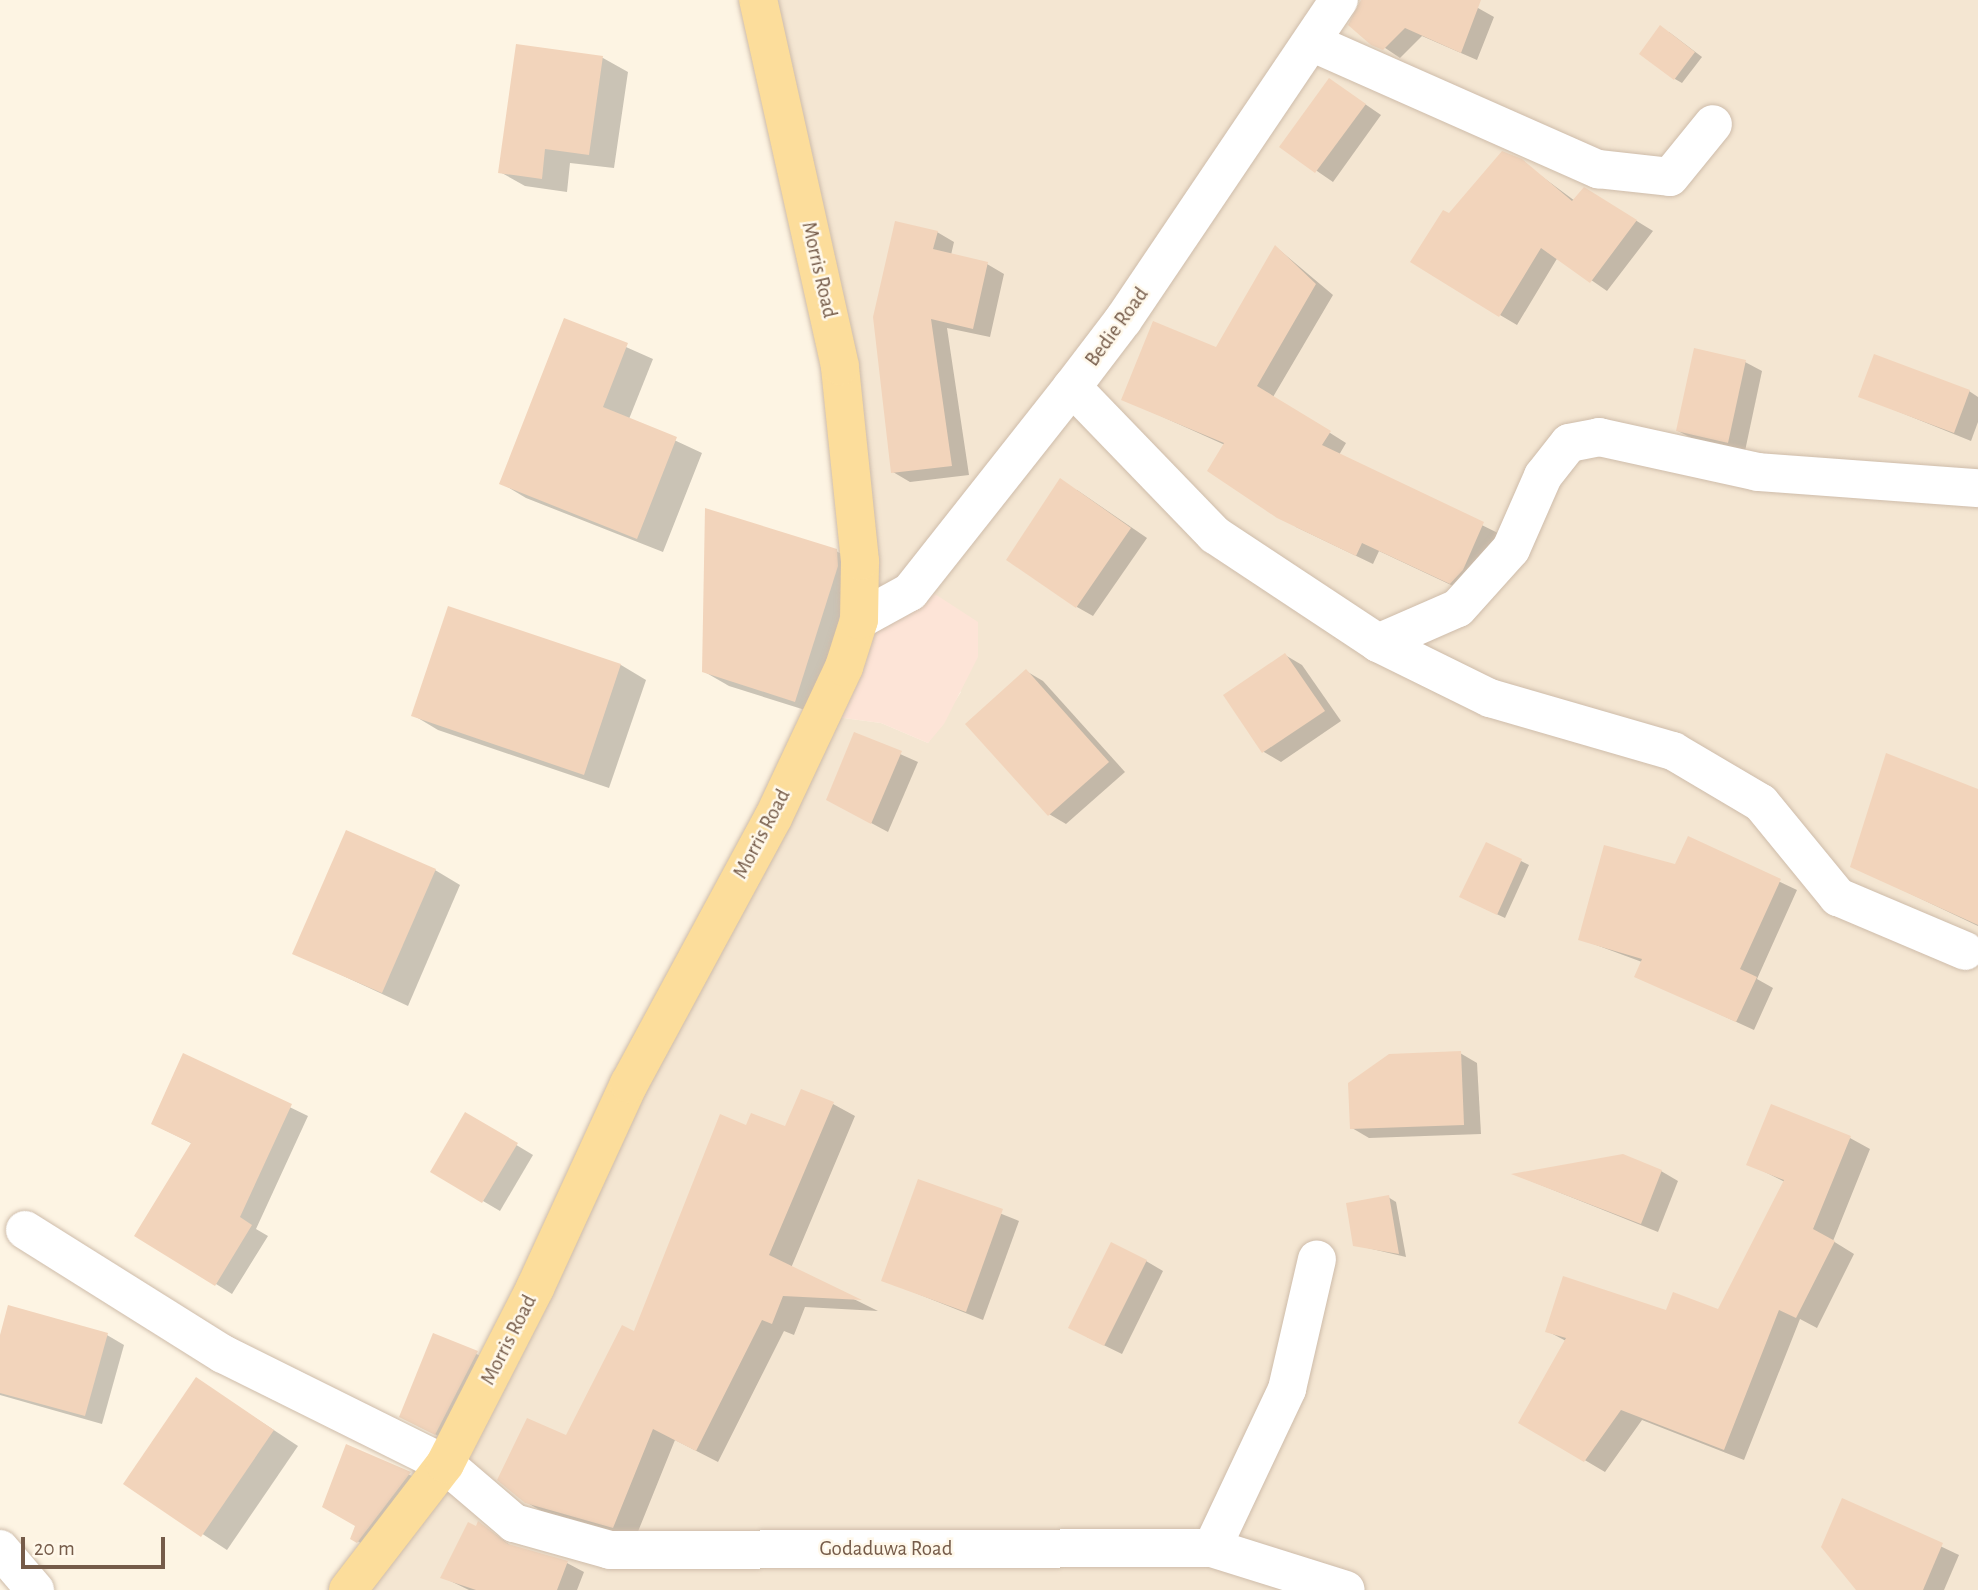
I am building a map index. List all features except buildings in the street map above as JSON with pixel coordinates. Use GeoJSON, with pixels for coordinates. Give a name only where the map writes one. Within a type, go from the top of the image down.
{"type":"FeatureCollection","features":[{"type":"Feature","properties":{"kind":"main road","name":"Morris Road"},"geometry":{"type":"LineString","coordinates":[[348,1590],[446,1464],[535,1288],[629,1084],[773,818],[844,667],[859,620],[860,561],[840,366],[758,0]]}},
{"type":"Feature","properties":{"kind":"street","name":"Bedie Road"},"geometry":{"type":"LineString","coordinates":[[859,620],[910,592],[1072,387],[1123,320],[1313,43],[1339,0]]}},
{"type":"Feature","properties":{"kind":"street"},"geometry":{"type":"LineString","coordinates":[[1313,43],[1598,169],[1670,177],[1713,124]]}},
{"type":"Feature","properties":{"kind":"street"},"geometry":{"type":"LineString","coordinates":[[1072,387],[1215,536],[1378,643],[1490,698],[1673,751],[1761,803],[1838,897],[1965,951]]}},
{"type":"Feature","properties":{"kind":"street"},"geometry":{"type":"LineString","coordinates":[[1378,643],[1458,608],[1511,549],[1543,476],[1569,443],[1599,437],[1759,472],[1978,488]]}},
{"type":"Feature","properties":{"kind":"street","name":"Godaduwa Road"},"geometry":{"type":"LineString","coordinates":[[25,1230],[223,1354],[446,1464],[513,1523],[610,1550],[1212,1548],[1346,1590]]}},
{"type":"Feature","properties":{"kind":"street"},"geometry":{"type":"LineString","coordinates":[[1212,1548],[1287,1388],[1317,1259]]}},
{"type":"Feature","properties":{"kind":"street"},"geometry":{"type":"LineString","coordinates":[[0,1549],[35,1590]]}},
{"type":"Feature","properties":{"kind":"shaded area"},"geometry":{"type":"Polygon","coordinates":[[[777,0],[1978,0],[1978,1590],[348,1590],[446,1464],[821,715],[881,723],[928,743],[961,692],[859,620],[840,366],[777,0]]]}},
{"type":"Feature","properties":{"kind":"shaded area"},"geometry":{"type":"Polygon","coordinates":[[[918,583],[978,622],[978,657],[944,724],[928,743],[881,723],[821,715],[844,667],[918,583]]]}}]}
